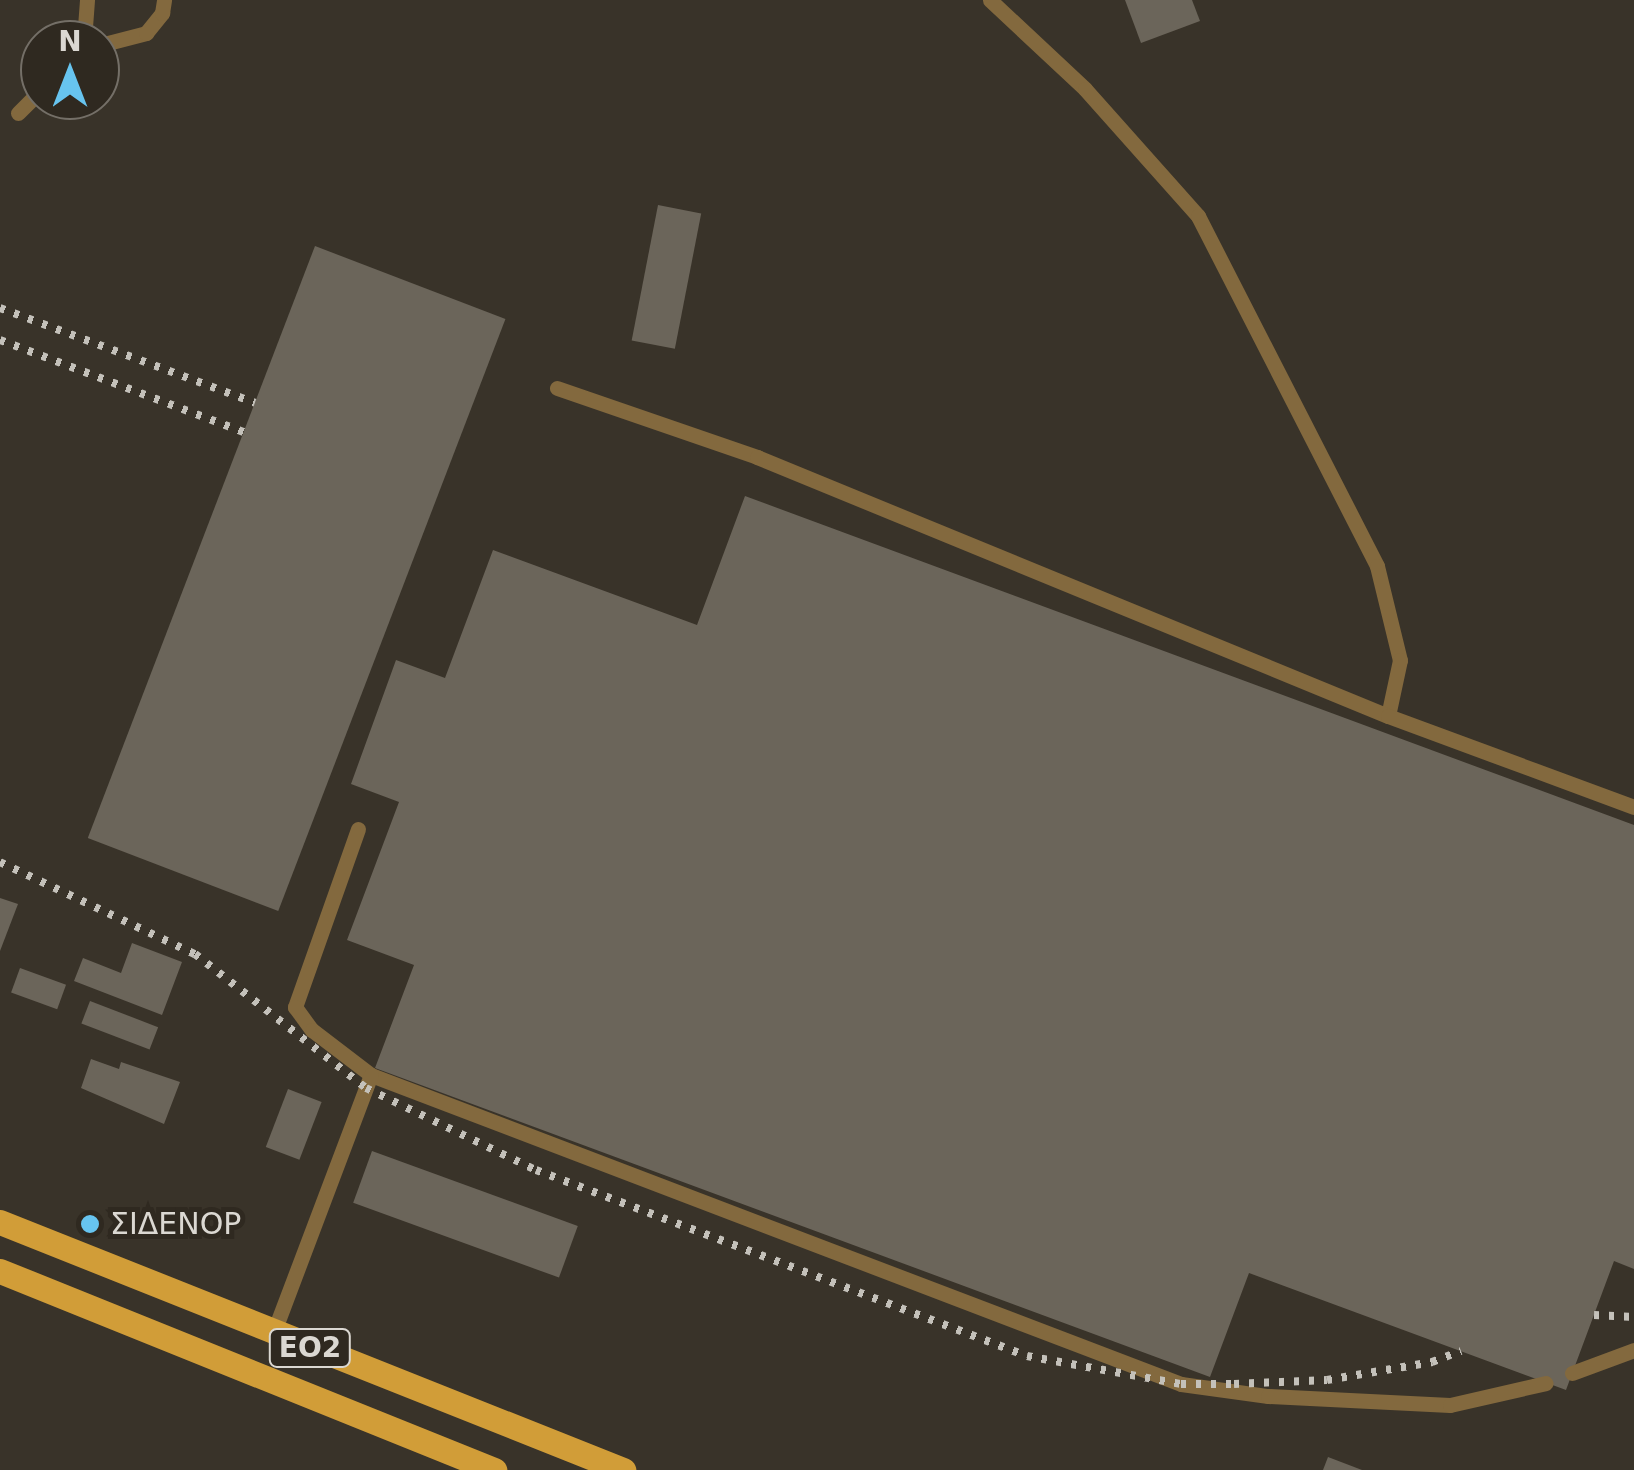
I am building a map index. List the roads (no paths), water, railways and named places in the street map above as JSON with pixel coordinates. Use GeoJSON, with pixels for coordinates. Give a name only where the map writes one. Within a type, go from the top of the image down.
{"type":"FeatureCollection","features":[{"type":"Feature","properties":{"kind":"main road","name":"ΕΟ2"},"geometry":{"type":"LineString","coordinates":[[0,1222],[273,1334],[623,1470]]}},
{"type":"Feature","properties":{"kind":"main road","name":"ΕΟ2"},"geometry":{"type":"LineString","coordinates":[[0,1271],[494,1470]]}},
{"type":"Feature","properties":{"kind":"lane"},"geometry":{"type":"LineString","coordinates":[[120,40],[146,33],[162,13],[164,0]]}},
{"type":"Feature","properties":{"kind":"lane"},"geometry":{"type":"LineString","coordinates":[[990,0],[1085,89],[1198,216],[1377,566],[1400,660],[1388,716]]}},
{"type":"Feature","properties":{"kind":"lane"},"geometry":{"type":"LineString","coordinates":[[557,388],[757,456],[1388,716],[1634,806]]}},
{"type":"Feature","properties":{"kind":"lane"},"geometry":{"type":"LineString","coordinates":[[358,829],[294,1007],[312,1030],[370,1074],[1181,1384],[1268,1396],[1450,1405],[1546,1383]]}},
{"type":"Feature","properties":{"kind":"lane"},"geometry":{"type":"LineString","coordinates":[[273,1334],[370,1074]]}},
{"type":"Feature","properties":{"kind":"lane"},"geometry":{"type":"LineString","coordinates":[[1572,1373],[1634,1350]]}},
{"type":"Feature","properties":{"kind":"railway"},"geometry":{"type":"LineString","coordinates":[[0,308],[255,403]]}},
{"type":"Feature","properties":{"kind":"railway"},"geometry":{"type":"LineString","coordinates":[[0,340],[244,432]]}},
{"type":"Feature","properties":{"kind":"railway"},"geometry":{"type":"LineString","coordinates":[[0,862],[195,954],[366,1088],[536,1170],[1027,1356],[1181,1384],[1234,1384],[1327,1380],[1432,1362],[1461,1351]]}},
{"type":"Feature","properties":{"kind":"railway"},"geometry":{"type":"LineString","coordinates":[[1594,1315],[1634,1317]]}},
{"type":"Feature","properties":{"kind":"place","name":"ΣΙΔΕΝΟΡ"},"geometry":{"type":"Point","coordinates":[90,1224]}}]}
